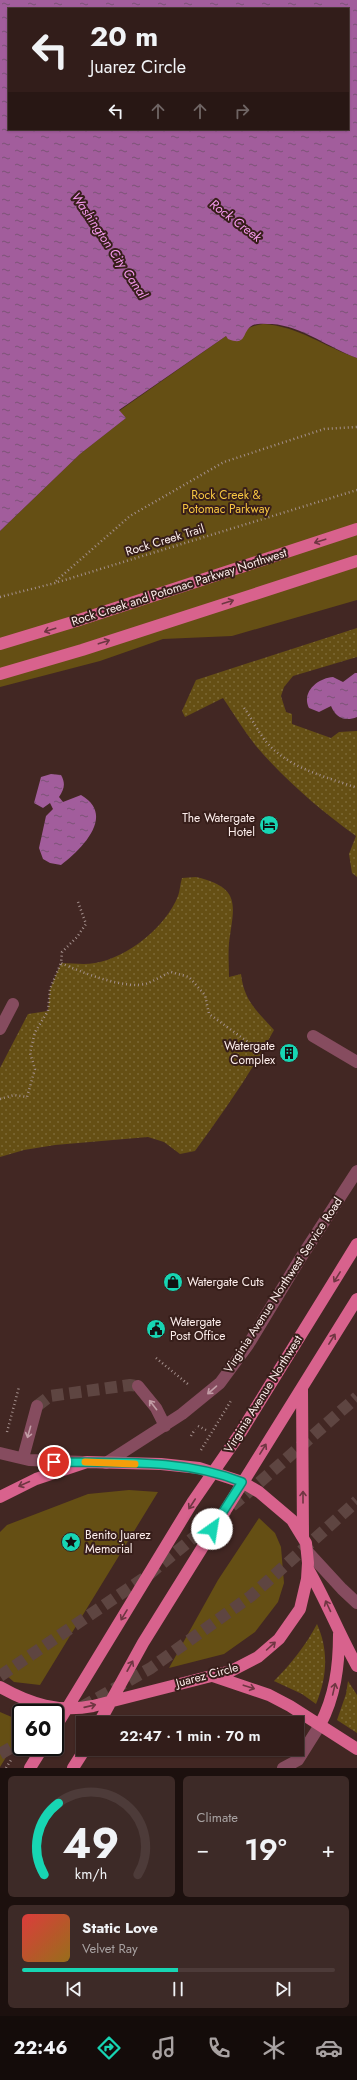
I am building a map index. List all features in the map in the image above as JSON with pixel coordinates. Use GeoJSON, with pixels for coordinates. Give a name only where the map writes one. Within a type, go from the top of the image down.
{"type":"FeatureCollection","features":[{"type":"Feature","properties":{"kind":"main road","name":"Rock Creek and Potomac Parkway Northwest"},"geometry":{"type":"LineString","coordinates":[[0,644],[49,630],[357,529]]}},
{"type":"Feature","properties":{"kind":"main road"},"geometry":{"type":"LineString","coordinates":[[0,674],[82,650],[357,561]]}},
{"type":"Feature","properties":{"kind":"main road","name":"Virginia Avenue Northwest"},"geometry":{"type":"LineString","coordinates":[[64,1714],[192,1503],[241,1432],[357,1244]]}},
{"type":"Feature","properties":{"kind":"main road"},"geometry":{"type":"LineString","coordinates":[[103,1716],[143,1643],[357,1299]]}},
{"type":"Feature","properties":{"kind":"main road"},"geometry":{"type":"LineString","coordinates":[[302,1387],[303,1536]]}},
{"type":"Feature","properties":{"kind":"main road","name":"Juarez Circle"},"geometry":{"type":"LineString","coordinates":[[0,1496],[36,1479],[87,1462],[184,1466],[214,1471],[242,1482],[279,1507],[292,1520],[303,1536],[307,1551],[308,1569],[306,1590],[300,1610],[279,1639],[249,1663],[231,1671],[88,1707],[67,1710],[44,1706],[3,1690]]}},
{"type":"Feature","properties":{"kind":"main road"},"geometry":{"type":"LineString","coordinates":[[308,1569],[323,1596],[338,1633],[357,1666]]}},
{"type":"Feature","properties":{"kind":"main road"},"geometry":{"type":"LineString","coordinates":[[320,1725],[330,1704],[335,1686],[338,1663],[338,1633]]}},
{"type":"Feature","properties":{"kind":"main road"},"geometry":{"type":"LineString","coordinates":[[212,1676],[270,1695],[357,1749]]}},
{"type":"Feature","properties":{"kind":"main road"},"geometry":{"type":"LineString","coordinates":[[30,1768],[37,1756]]}},
{"type":"Feature","properties":{"kind":"main road"},"geometry":{"type":"LineString","coordinates":[[74,1768],[81,1756]]}},
{"type":"Feature","properties":{"kind":"street"},"geometry":{"type":"LineString","coordinates":[[0,1029],[13,1004]]}},
{"type":"Feature","properties":{"kind":"street"},"geometry":{"type":"LineString","coordinates":[[313,1036],[357,1062]]}},
{"type":"Feature","properties":{"kind":"street","name":"Virginia Avenue Northwest Service Road"},"geometry":{"type":"LineString","coordinates":[[106,1463],[165,1426],[193,1406],[220,1383],[229,1373],[357,1171]]}},
{"type":"Feature","properties":{"kind":"street"},"geometry":{"type":"LineString","coordinates":[[138,1386],[156,1408],[165,1426]]}},
{"type":"Feature","properties":{"kind":"street"},"geometry":{"type":"LineString","coordinates":[[23,1458],[37,1406]]}},
{"type":"Feature","properties":{"kind":"street"},"geometry":{"type":"LineString","coordinates":[[0,1453],[54,1462],[87,1462]]}},
{"type":"Feature","properties":{"kind":"street"},"geometry":{"type":"LineString","coordinates":[[307,1551],[357,1603]]}},
{"type":"Feature","properties":{"kind":"street"},"geometry":{"type":"LineString","coordinates":[[283,1768],[298,1760],[320,1725]]}},
{"type":"Feature","properties":{"kind":"path"},"geometry":{"type":"LineString","coordinates":[[55,583],[130,516],[224,462],[324,428],[357,427]]}},
{"type":"Feature","properties":{"kind":"path","name":"Rock Creek Trail"},"geometry":{"type":"LineString","coordinates":[[0,597],[55,583],[357,490]]}},
{"type":"Feature","properties":{"kind":"path"},"geometry":{"type":"LineString","coordinates":[[244,708],[268,744],[282,756],[305,770],[357,788]]}},
{"type":"Feature","properties":{"kind":"path"},"geometry":{"type":"LineString","coordinates":[[0,1099],[14,1096],[27,1097],[35,1069],[30,1053],[35,1032],[48,1011],[50,989],[61,963],[62,952],[77,937],[86,924],[78,902]]}},
{"type":"Feature","properties":{"kind":"path"},"geometry":{"type":"LineString","coordinates":[[61,963],[80,972],[130,985],[148,984],[171,972],[189,977],[205,995],[209,1014],[255,1047],[269,1066]]}},
{"type":"Feature","properties":{"kind":"path"},"geometry":{"type":"LineString","coordinates":[[156,1358],[189,1385]]}},
{"type":"Feature","properties":{"kind":"path"},"geometry":{"type":"LineString","coordinates":[[7,1432],[19,1387]]}},
{"type":"Feature","properties":{"kind":"path"},"geometry":{"type":"LineString","coordinates":[[198,1425],[206,1430]]}},
{"type":"Feature","properties":{"kind":"green space","name":"Rock Creek & Potomac Parkway"},"geometry":{"type":"Polygon","coordinates":[[[263,324],[300,333],[357,358],[357,600],[232,636],[163,639],[100,661],[0,687],[0,531],[80,454],[126,418],[119,411],[226,336],[229,339],[250,328],[263,324]]]}},
{"type":"Feature","properties":{"kind":"green space"},"geometry":{"type":"Polygon","coordinates":[[[357,628],[357,657],[293,676],[284,687],[281,696],[286,712],[292,714],[292,724],[331,738],[339,732],[357,731],[357,877],[352,873],[349,854],[356,836],[316,805],[267,759],[243,728],[223,698],[185,717],[182,711],[196,680],[357,628]]]}},
{"type":"Feature","properties":{"kind":"green space"},"geometry":{"type":"Polygon","coordinates":[[[196,877],[211,881],[221,887],[228,893],[232,900],[233,908],[229,947],[229,977],[241,974],[248,999],[274,1030],[247,1077],[195,1151],[180,1154],[164,1142],[148,1137],[55,1145],[24,1150],[0,1157],[0,1068],[28,1014],[48,1011],[50,989],[61,963],[95,963],[120,955],[132,948],[155,930],[172,908],[178,896],[182,878],[196,877]]]}},
{"type":"Feature","properties":{"kind":"green space"},"geometry":{"type":"Polygon","coordinates":[[[129,1490],[158,1492],[40,1685],[14,1682],[0,1670],[0,1532],[7,1525],[88,1494],[129,1490]]]}},
{"type":"Feature","properties":{"kind":"green space"},"geometry":{"type":"Polygon","coordinates":[[[259,1518],[275,1533],[281,1547],[284,1583],[278,1602],[255,1632],[224,1654],[169,1668],[218,1580],[259,1518]]]}},
{"type":"Feature","properties":{"kind":"green space"},"geometry":{"type":"Polygon","coordinates":[[[317,1624],[321,1634],[325,1654],[325,1664],[320,1694],[316,1704],[302,1694],[274,1681],[298,1654],[317,1624]]]}},
{"type":"Feature","properties":{"kind":"green space"},"geometry":{"type":"Polygon","coordinates":[[[348,1681],[357,1695],[357,1733],[337,1720],[346,1694],[348,1681]]]}},
{"type":"Feature","properties":{"kind":"green space"},"geometry":{"type":"Polygon","coordinates":[[[0,1712],[12,1717],[12,1748],[0,1767],[0,1712]]]}},
{"type":"Feature","properties":{"kind":"water"},"geometry":{"type":"Polygon","coordinates":[[[0,0],[357,0],[357,358],[294,329],[272,324],[253,325],[249,328],[242,340],[234,341],[228,339],[226,336],[119,410],[126,418],[80,454],[0,531],[0,0]]]}},
{"type":"Feature","properties":{"kind":"water"},"geometry":{"type":"Polygon","coordinates":[[[357,673],[357,717],[349,719],[341,718],[335,713],[331,706],[319,712],[309,708],[307,697],[309,691],[317,683],[333,677],[343,682],[357,673]]]}},
{"type":"Feature","properties":{"kind":"water"},"geometry":{"type":"Polygon","coordinates":[[[51,774],[61,775],[63,778],[64,786],[59,797],[63,802],[81,795],[91,803],[96,812],[96,822],[92,832],[78,850],[61,865],[50,863],[43,859],[39,848],[46,816],[53,809],[50,803],[43,808],[34,803],[41,777],[51,774]]]}},
{"type":"Feature","properties":{"kind":"tunnel"},"geometry":{"type":"LineString","coordinates":[[37,1406],[50,1396],[130,1385],[138,1386]]}},
{"type":"Feature","properties":{"kind":"tunnel"},"geometry":{"type":"LineString","coordinates":[[0,1676],[147,1576],[245,1495],[357,1397]]}},
{"type":"Feature","properties":{"kind":"tunnel"},"geometry":{"type":"LineString","coordinates":[[82,1707],[151,1668],[251,1596],[357,1501]]}},
{"type":"Feature","properties":{"kind":"tunnel"},"geometry":{"type":"LineString","coordinates":[[0,1754],[12,1747]]}},
{"type":"Feature","properties":{"kind":"slow traffic"},"geometry":{"type":"LineString","coordinates":[[85,1462],[135,1464]]}},
{"type":"Feature","properties":{"kind":"place","name":"The Watergate Hotel"},"geometry":{"type":"Point","coordinates":[269,825]}},
{"type":"Feature","properties":{"kind":"place","name":"Watergate Complex"},"geometry":{"type":"Point","coordinates":[289,1053]}},
{"type":"Feature","properties":{"kind":"place","name":"Watergate Cuts"},"geometry":{"type":"Point","coordinates":[173,1282]}},
{"type":"Feature","properties":{"kind":"place","name":"Watergate Post Office"},"geometry":{"type":"Point","coordinates":[156,1329]}},
{"type":"Feature","properties":{"kind":"place","name":"Benito Juarez Memorial"},"geometry":{"type":"Point","coordinates":[71,1542]}},
{"type":"Feature","properties":{"kind":"route"},"geometry":{"type":"LineString","coordinates":[[54,1462],[162,1464],[184,1466],[214,1471],[242,1482],[212,1529]]}},
{"type":"Feature","properties":{"kind":"water label","name":"Rock Creek"},"geometry":{"type":"Point","coordinates":[236,220]}},
{"type":"Feature","properties":{"kind":"water label","name":"Washington City Canal"},"geometry":{"type":"Point","coordinates":[110,245]}}]}
